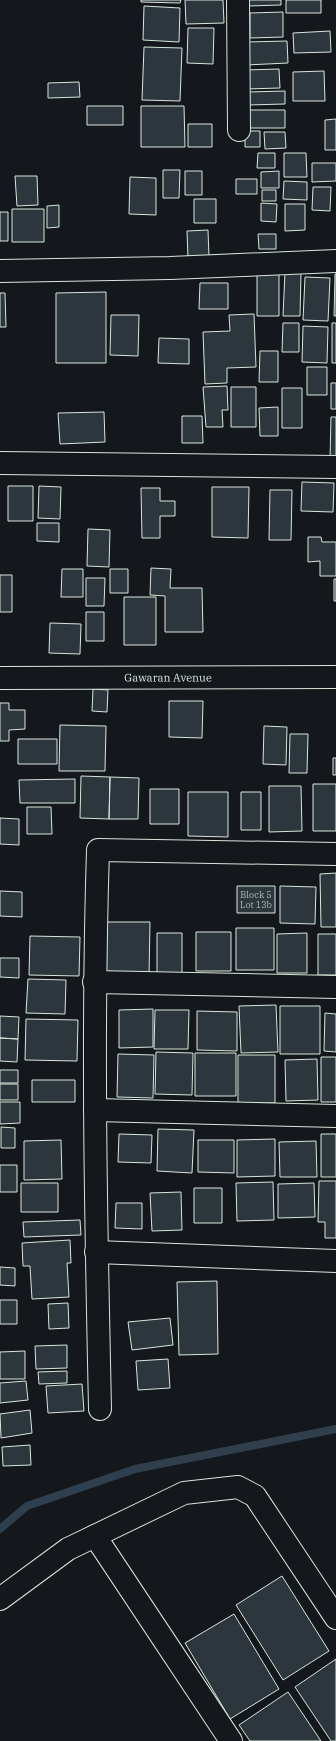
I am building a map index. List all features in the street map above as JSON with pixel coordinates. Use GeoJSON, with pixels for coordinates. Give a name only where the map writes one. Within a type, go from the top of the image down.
{"type":"FeatureCollection","features":[{"type":"Feature","properties":{"kind":"street"},"geometry":{"type":"LineString","coordinates":[[238,0],[239,130]]}},
{"type":"Feature","properties":{"kind":"street"},"geometry":{"type":"LineString","coordinates":[[0,272],[170,268],[336,261]]}},
{"type":"Feature","properties":{"kind":"street"},"geometry":{"type":"LineString","coordinates":[[0,463],[336,467]]}},
{"type":"Feature","properties":{"kind":"street","name":"Gawaran Avenue"},"geometry":{"type":"LineString","coordinates":[[0,678],[336,678]]}},
{"type":"Feature","properties":{"kind":"street"},"geometry":{"type":"LineString","coordinates":[[100,1409],[96,1252],[94,982],[98,850],[336,854]]}},
{"type":"Feature","properties":{"kind":"street"},"geometry":{"type":"LineString","coordinates":[[94,982],[336,987]]}},
{"type":"Feature","properties":{"kind":"street"},"geometry":{"type":"LineString","coordinates":[[95,1110],[336,1116]]}},
{"type":"Feature","properties":{"kind":"street"},"geometry":{"type":"LineString","coordinates":[[96,1252],[336,1261]]}},
{"type":"Feature","properties":{"kind":"street"},"geometry":{"type":"LineString","coordinates":[[0,1599],[68,1549],[184,1493],[238,1487],[255,1496],[336,1618]]}},
{"type":"Feature","properties":{"kind":"street"},"geometry":{"type":"LineString","coordinates":[[95,1536],[231,1741]]}},
{"type":"Feature","properties":{"kind":"building"},"geometry":{"type":"Polygon","coordinates":[[[141,0],[181,0],[180,3],[141,2],[141,0]]]}},
{"type":"Feature","properties":{"kind":"building"},"geometry":{"type":"Polygon","coordinates":[[[185,0],[223,0],[224,23],[186,24],[185,0]]]}},
{"type":"Feature","properties":{"kind":"building"},"geometry":{"type":"Polygon","coordinates":[[[248,0],[281,0],[281,5],[248,6],[248,0]]]}},
{"type":"Feature","properties":{"kind":"building"},"geometry":{"type":"Polygon","coordinates":[[[286,0],[321,0],[321,13],[286,13],[286,0]]]}},
{"type":"Feature","properties":{"kind":"building"},"geometry":{"type":"Polygon","coordinates":[[[144,6],[180,8],[179,42],[143,40],[144,6]]]}},
{"type":"Feature","properties":{"kind":"building"},"geometry":{"type":"Polygon","coordinates":[[[283,12],[283,37],[250,38],[250,13],[283,12]]]}},
{"type":"Feature","properties":{"kind":"building"},"geometry":{"type":"Polygon","coordinates":[[[188,28],[214,28],[213,64],[187,63],[188,28]]]}},
{"type":"Feature","properties":{"kind":"building"},"geometry":{"type":"Polygon","coordinates":[[[330,31],[331,52],[294,53],[293,33],[330,31]]]}},
{"type":"Feature","properties":{"kind":"building"},"geometry":{"type":"Polygon","coordinates":[[[287,41],[288,63],[246,65],[246,42],[287,41]]]}},
{"type":"Feature","properties":{"kind":"building"},"geometry":{"type":"Polygon","coordinates":[[[144,47],[182,48],[180,101],[142,100],[144,47]]]}},
{"type":"Feature","properties":{"kind":"building"},"geometry":{"type":"Polygon","coordinates":[[[279,69],[280,88],[246,89],[246,70],[279,69]]]}},
{"type":"Feature","properties":{"kind":"building"},"geometry":{"type":"Polygon","coordinates":[[[324,71],[325,101],[293,101],[293,72],[324,71]]]}},
{"type":"Feature","properties":{"kind":"building"},"geometry":{"type":"Polygon","coordinates":[[[79,82],[80,97],[48,98],[48,83],[79,82]]]}},
{"type":"Feature","properties":{"kind":"building"},"geometry":{"type":"Polygon","coordinates":[[[285,91],[285,104],[248,105],[248,92],[285,91]]]}},
{"type":"Feature","properties":{"kind":"building"},"geometry":{"type":"Polygon","coordinates":[[[87,106],[123,106],[123,125],[87,125],[87,106]]]}},
{"type":"Feature","properties":{"kind":"building"},"geometry":{"type":"Polygon","coordinates":[[[141,106],[184,106],[185,147],[141,147],[141,106]]]}},
{"type":"Feature","properties":{"kind":"building"},"geometry":{"type":"Polygon","coordinates":[[[246,110],[285,110],[285,128],[246,128],[246,110]]]}},
{"type":"Feature","properties":{"kind":"building"},"geometry":{"type":"Polygon","coordinates":[[[336,119],[336,150],[325,150],[325,120],[336,119]]]}},
{"type":"Feature","properties":{"kind":"building"},"geometry":{"type":"Polygon","coordinates":[[[188,124],[212,124],[212,147],[188,147],[188,124]]]}},
{"type":"Feature","properties":{"kind":"building"},"geometry":{"type":"Polygon","coordinates":[[[245,131],[260,131],[260,147],[245,147],[245,131]]]}},
{"type":"Feature","properties":{"kind":"building"},"geometry":{"type":"Polygon","coordinates":[[[264,132],[285,132],[286,148],[265,149],[264,132]]]}},
{"type":"Feature","properties":{"kind":"building"},"geometry":{"type":"Polygon","coordinates":[[[258,153],[275,153],[275,168],[257,168],[258,153]]]}},
{"type":"Feature","properties":{"kind":"building"},"geometry":{"type":"Polygon","coordinates":[[[284,153],[306,153],[307,177],[284,177],[284,153]]]}},
{"type":"Feature","properties":{"kind":"building"},"geometry":{"type":"Polygon","coordinates":[[[312,163],[336,163],[336,181],[312,182],[312,163]]]}},
{"type":"Feature","properties":{"kind":"building"},"geometry":{"type":"Polygon","coordinates":[[[163,170],[180,170],[179,198],[163,198],[163,170]]]}},
{"type":"Feature","properties":{"kind":"building"},"geometry":{"type":"Polygon","coordinates":[[[185,171],[202,171],[202,195],[185,195],[185,171]]]}},
{"type":"Feature","properties":{"kind":"building"},"geometry":{"type":"Polygon","coordinates":[[[279,171],[279,188],[261,188],[261,172],[279,171]]]}},
{"type":"Feature","properties":{"kind":"building"},"geometry":{"type":"Polygon","coordinates":[[[15,176],[37,176],[38,205],[17,206],[15,176]]]}},
{"type":"Feature","properties":{"kind":"building"},"geometry":{"type":"Polygon","coordinates":[[[130,177],[156,178],[156,215],[129,214],[130,177]]]}},
{"type":"Feature","properties":{"kind":"building"},"geometry":{"type":"Polygon","coordinates":[[[236,179],[257,179],[257,194],[236,194],[236,179]]]}},
{"type":"Feature","properties":{"kind":"building"},"geometry":{"type":"Polygon","coordinates":[[[284,181],[307,182],[307,200],[283,199],[284,181]]]}},
{"type":"Feature","properties":{"kind":"building"},"geometry":{"type":"Polygon","coordinates":[[[313,187],[331,187],[330,211],[312,210],[313,187]]]}},
{"type":"Feature","properties":{"kind":"building"},"geometry":{"type":"Polygon","coordinates":[[[262,190],[276,190],[276,201],[262,201],[262,190]]]}},
{"type":"Feature","properties":{"kind":"building"},"geometry":{"type":"Polygon","coordinates":[[[194,199],[216,199],[216,223],[194,223],[194,199]]]}},
{"type":"Feature","properties":{"kind":"building"},"geometry":{"type":"Polygon","coordinates":[[[261,203],[277,204],[276,222],[261,221],[261,203]]]}},
{"type":"Feature","properties":{"kind":"building"},"geometry":{"type":"Polygon","coordinates":[[[285,204],[305,204],[305,230],[285,231],[285,204]]]}},
{"type":"Feature","properties":{"kind":"building"},"geometry":{"type":"Polygon","coordinates":[[[59,205],[59,227],[47,228],[47,206],[59,205]]]}},
{"type":"Feature","properties":{"kind":"building"},"geometry":{"type":"Polygon","coordinates":[[[12,209],[44,209],[44,242],[12,242],[12,209]]]}},
{"type":"Feature","properties":{"kind":"building"},"geometry":{"type":"Polygon","coordinates":[[[0,212],[8,212],[8,241],[0,241],[0,212]]]}},
{"type":"Feature","properties":{"kind":"building"},"geometry":{"type":"Polygon","coordinates":[[[208,230],[209,257],[188,258],[187,231],[208,230]]]}},
{"type":"Feature","properties":{"kind":"building"},"geometry":{"type":"Polygon","coordinates":[[[258,234],[276,234],[276,249],[259,249],[258,234]]]}},
{"type":"Feature","properties":{"kind":"building"},"geometry":{"type":"Polygon","coordinates":[[[285,272],[301,273],[300,316],[283,316],[285,272]]]}},
{"type":"Feature","properties":{"kind":"building"},"geometry":{"type":"Polygon","coordinates":[[[257,273],[279,273],[279,316],[257,316],[257,273]]]}},
{"type":"Feature","properties":{"kind":"building"},"geometry":{"type":"Polygon","coordinates":[[[335,274],[336,316],[334,316],[335,274]]]}},
{"type":"Feature","properties":{"kind":"building"},"geometry":{"type":"Polygon","coordinates":[[[305,277],[330,278],[328,321],[303,320],[305,277]]]}},
{"type":"Feature","properties":{"kind":"building"},"geometry":{"type":"Polygon","coordinates":[[[200,283],[228,283],[228,309],[199,309],[200,283]]]}},
{"type":"Feature","properties":{"kind":"building"},"geometry":{"type":"Polygon","coordinates":[[[106,292],[106,363],[56,363],[56,293],[106,292]]]}},
{"type":"Feature","properties":{"kind":"building"},"geometry":{"type":"Polygon","coordinates":[[[0,293],[5,293],[6,327],[0,327],[0,293]]]}},
{"type":"Feature","properties":{"kind":"building"},"geometry":{"type":"Polygon","coordinates":[[[254,314],[256,367],[227,368],[227,383],[205,384],[203,332],[230,331],[229,315],[254,314]]]}},
{"type":"Feature","properties":{"kind":"building"},"geometry":{"type":"Polygon","coordinates":[[[111,315],[139,315],[138,356],[110,355],[111,315]]]}},
{"type":"Feature","properties":{"kind":"building"},"geometry":{"type":"Polygon","coordinates":[[[283,323],[299,323],[299,352],[282,352],[283,323]]]}},
{"type":"Feature","properties":{"kind":"building"},"geometry":{"type":"Polygon","coordinates":[[[332,323],[336,323],[336,363],[332,363],[332,323]]]}},
{"type":"Feature","properties":{"kind":"building"},"geometry":{"type":"Polygon","coordinates":[[[303,326],[328,327],[327,363],[302,362],[303,326]]]}},
{"type":"Feature","properties":{"kind":"building"},"geometry":{"type":"Polygon","coordinates":[[[159,338],[189,339],[189,364],[158,363],[159,338]]]}},
{"type":"Feature","properties":{"kind":"building"},"geometry":{"type":"Polygon","coordinates":[[[260,351],[278,351],[278,382],[259,382],[260,351]]]}},
{"type":"Feature","properties":{"kind":"building"},"geometry":{"type":"Polygon","coordinates":[[[307,367],[327,367],[327,395],[307,395],[307,367]]]}},
{"type":"Feature","properties":{"kind":"building"},"geometry":{"type":"Polygon","coordinates":[[[331,383],[336,383],[336,409],[331,409],[331,383]]]}},
{"type":"Feature","properties":{"kind":"building"},"geometry":{"type":"Polygon","coordinates":[[[227,386],[228,410],[222,410],[223,427],[206,427],[203,387],[227,386]]]}},
{"type":"Feature","properties":{"kind":"building"},"geometry":{"type":"Polygon","coordinates":[[[231,387],[256,387],[256,427],[231,427],[231,387]]]}},
{"type":"Feature","properties":{"kind":"building"},"geometry":{"type":"Polygon","coordinates":[[[282,388],[302,388],[302,428],[282,428],[282,388]]]}},
{"type":"Feature","properties":{"kind":"building"},"geometry":{"type":"Polygon","coordinates":[[[278,407],[278,436],[260,436],[259,408],[278,407]]]}},
{"type":"Feature","properties":{"kind":"building"},"geometry":{"type":"Polygon","coordinates":[[[104,412],[105,442],[60,444],[58,413],[104,412]]]}},
{"type":"Feature","properties":{"kind":"building"},"geometry":{"type":"Polygon","coordinates":[[[182,416],[202,416],[203,443],[182,443],[182,416]]]}},
{"type":"Feature","properties":{"kind":"building"},"geometry":{"type":"Polygon","coordinates":[[[331,417],[336,417],[336,459],[330,459],[331,417]]]}},
{"type":"Feature","properties":{"kind":"building"},"geometry":{"type":"Polygon","coordinates":[[[302,482],[334,483],[333,512],[301,511],[302,482]]]}},
{"type":"Feature","properties":{"kind":"building"},"geometry":{"type":"Polygon","coordinates":[[[8,486],[33,486],[33,521],[8,521],[8,486]]]}},
{"type":"Feature","properties":{"kind":"building"},"geometry":{"type":"Polygon","coordinates":[[[39,486],[61,487],[60,519],[38,518],[39,486]]]}},
{"type":"Feature","properties":{"kind":"building"},"geometry":{"type":"Polygon","coordinates":[[[212,487],[249,487],[248,538],[212,537],[212,487]]]}},
{"type":"Feature","properties":{"kind":"building"},"geometry":{"type":"Polygon","coordinates":[[[141,488],[160,488],[160,501],[175,501],[175,516],[160,516],[160,538],[142,538],[141,488]]]}},
{"type":"Feature","properties":{"kind":"building"},"geometry":{"type":"Polygon","coordinates":[[[270,490],[292,490],[291,540],[269,540],[270,490]]]}},
{"type":"Feature","properties":{"kind":"building"},"geometry":{"type":"Polygon","coordinates":[[[37,523],[59,523],[59,542],[37,541],[37,523]]]}},
{"type":"Feature","properties":{"kind":"building"},"geometry":{"type":"Polygon","coordinates":[[[88,529],[110,530],[109,567],[87,566],[88,529]]]}},
{"type":"Feature","properties":{"kind":"building"},"geometry":{"type":"Polygon","coordinates":[[[308,537],[321,537],[322,542],[336,542],[336,576],[320,576],[320,561],[308,562],[308,537]]]}},
{"type":"Feature","properties":{"kind":"building"},"geometry":{"type":"Polygon","coordinates":[[[151,568],[171,569],[170,588],[202,588],[203,632],[165,632],[165,596],[150,595],[151,568]]]}},
{"type":"Feature","properties":{"kind":"building"},"geometry":{"type":"Polygon","coordinates":[[[62,569],[83,569],[83,597],[61,597],[62,569]]]}},
{"type":"Feature","properties":{"kind":"building"},"geometry":{"type":"Polygon","coordinates":[[[110,569],[128,569],[128,593],[110,593],[110,569]]]}},
{"type":"Feature","properties":{"kind":"building"},"geometry":{"type":"Polygon","coordinates":[[[0,575],[12,575],[12,612],[0,612],[0,575]]]}},
{"type":"Feature","properties":{"kind":"building"},"geometry":{"type":"Polygon","coordinates":[[[86,578],[105,578],[104,606],[86,606],[86,578]]]}},
{"type":"Feature","properties":{"kind":"building"},"geometry":{"type":"Polygon","coordinates":[[[334,579],[336,579],[336,601],[334,601],[334,579]]]}},
{"type":"Feature","properties":{"kind":"building"},"geometry":{"type":"Polygon","coordinates":[[[124,597],[156,597],[156,645],[124,645],[124,597]]]}},
{"type":"Feature","properties":{"kind":"building"},"geometry":{"type":"Polygon","coordinates":[[[86,612],[104,612],[104,641],[86,641],[86,612]]]}},
{"type":"Feature","properties":{"kind":"building"},"geometry":{"type":"Polygon","coordinates":[[[50,623],[81,624],[80,654],[49,653],[50,623]]]}},
{"type":"Feature","properties":{"kind":"building"},"geometry":{"type":"Polygon","coordinates":[[[93,689],[108,690],[107,712],[92,711],[93,689]]]}},
{"type":"Feature","properties":{"kind":"building"},"geometry":{"type":"Polygon","coordinates":[[[169,701],[203,701],[202,738],[169,737],[169,701]]]}},
{"type":"Feature","properties":{"kind":"building"},"geometry":{"type":"Polygon","coordinates":[[[0,703],[9,703],[9,710],[25,710],[25,729],[9,730],[9,741],[0,741],[0,703]]]}},
{"type":"Feature","properties":{"kind":"building"},"geometry":{"type":"Polygon","coordinates":[[[60,725],[106,726],[105,771],[59,771],[60,725]]]}},
{"type":"Feature","properties":{"kind":"building"},"geometry":{"type":"Polygon","coordinates":[[[264,726],[287,727],[286,765],[263,764],[264,726]]]}},
{"type":"Feature","properties":{"kind":"building"},"geometry":{"type":"Polygon","coordinates":[[[290,734],[308,734],[307,773],[289,773],[290,734]]]}},
{"type":"Feature","properties":{"kind":"building"},"geometry":{"type":"Polygon","coordinates":[[[18,739],[57,739],[57,764],[18,764],[18,739]]]}},
{"type":"Feature","properties":{"kind":"building"},"geometry":{"type":"Polygon","coordinates":[[[333,758],[336,758],[336,775],[333,775],[333,758]]]}},
{"type":"Feature","properties":{"kind":"building"},"geometry":{"type":"Polygon","coordinates":[[[81,776],[110,777],[109,819],[80,818],[81,776]]]}},
{"type":"Feature","properties":{"kind":"building"},"geometry":{"type":"Polygon","coordinates":[[[110,777],[139,778],[138,819],[109,819],[110,777]]]}},
{"type":"Feature","properties":{"kind":"building"},"geometry":{"type":"Polygon","coordinates":[[[75,779],[75,803],[20,803],[19,780],[75,779]]]}},
{"type":"Feature","properties":{"kind":"building"},"geometry":{"type":"Polygon","coordinates":[[[313,784],[336,784],[336,831],[313,831],[313,784]]]}},
{"type":"Feature","properties":{"kind":"building"},"geometry":{"type":"Polygon","coordinates":[[[269,786],[301,786],[302,831],[269,832],[269,786]]]}},
{"type":"Feature","properties":{"kind":"building"},"geometry":{"type":"Polygon","coordinates":[[[150,789],[179,789],[179,824],[150,824],[150,789]]]}},
{"type":"Feature","properties":{"kind":"building"},"geometry":{"type":"Polygon","coordinates":[[[188,792],[228,792],[228,837],[188,836],[188,792]]]}},
{"type":"Feature","properties":{"kind":"building"},"geometry":{"type":"Polygon","coordinates":[[[241,792],[261,792],[261,830],[241,830],[241,792]]]}},
{"type":"Feature","properties":{"kind":"building"},"geometry":{"type":"Polygon","coordinates":[[[27,807],[51,807],[52,834],[27,834],[27,807]]]}},
{"type":"Feature","properties":{"kind":"building"},"geometry":{"type":"Polygon","coordinates":[[[0,818],[19,819],[19,845],[0,844],[0,818]]]}},
{"type":"Feature","properties":{"kind":"building"},"geometry":{"type":"Polygon","coordinates":[[[336,873],[336,927],[321,927],[320,874],[336,873]]]}},
{"type":"Feature","properties":{"kind":"building"},"geometry":{"type":"Polygon","coordinates":[[[237,886],[275,886],[275,913],[237,913],[237,886]]]}},
{"type":"Feature","properties":{"kind":"building"},"geometry":{"type":"Polygon","coordinates":[[[280,886],[316,887],[315,924],[280,923],[280,886]]]}},
{"type":"Feature","properties":{"kind":"building"},"geometry":{"type":"Polygon","coordinates":[[[0,891],[22,892],[22,917],[0,916],[0,891]]]}},
{"type":"Feature","properties":{"kind":"building"},"geometry":{"type":"Polygon","coordinates":[[[106,922],[150,922],[149,977],[105,977],[106,922]]]}},
{"type":"Feature","properties":{"kind":"building"},"geometry":{"type":"Polygon","coordinates":[[[236,928],[274,928],[274,970],[236,970],[236,928]]]}},
{"type":"Feature","properties":{"kind":"building"},"geometry":{"type":"Polygon","coordinates":[[[196,932],[231,932],[231,971],[196,971],[196,932]]]}},
{"type":"Feature","properties":{"kind":"building"},"geometry":{"type":"Polygon","coordinates":[[[157,933],[182,933],[182,974],[157,974],[157,933]]]}},
{"type":"Feature","properties":{"kind":"building"},"geometry":{"type":"Polygon","coordinates":[[[307,933],[307,973],[277,973],[277,934],[307,933]]]}},
{"type":"Feature","properties":{"kind":"building"},"geometry":{"type":"Polygon","coordinates":[[[318,934],[336,934],[336,975],[318,975],[318,934]]]}},
{"type":"Feature","properties":{"kind":"building"},"geometry":{"type":"Polygon","coordinates":[[[30,936],[80,937],[79,976],[29,975],[30,936]]]}},
{"type":"Feature","properties":{"kind":"building"},"geometry":{"type":"Polygon","coordinates":[[[0,958],[19,958],[19,978],[0,977],[0,958]]]}},
{"type":"Feature","properties":{"kind":"building"},"geometry":{"type":"Polygon","coordinates":[[[28,979],[66,980],[65,1014],[26,1013],[28,979]]]}},
{"type":"Feature","properties":{"kind":"building"},"geometry":{"type":"Polygon","coordinates":[[[276,1005],[278,1052],[241,1053],[239,1006],[276,1005]]]}},
{"type":"Feature","properties":{"kind":"building"},"geometry":{"type":"Polygon","coordinates":[[[280,1006],[320,1006],[320,1054],[280,1054],[280,1006]]]}},
{"type":"Feature","properties":{"kind":"building"},"geometry":{"type":"Polygon","coordinates":[[[153,1009],[153,1047],[119,1048],[119,1010],[153,1009]]]}},
{"type":"Feature","properties":{"kind":"building"},"geometry":{"type":"Polygon","coordinates":[[[155,1010],[189,1010],[188,1049],[154,1049],[155,1010]]]}},
{"type":"Feature","properties":{"kind":"building"},"geometry":{"type":"Polygon","coordinates":[[[197,1011],[237,1012],[237,1051],[197,1050],[197,1011]]]}},
{"type":"Feature","properties":{"kind":"building"},"geometry":{"type":"Polygon","coordinates":[[[325,1013],[336,1014],[336,1052],[324,1051],[325,1013]]]}},
{"type":"Feature","properties":{"kind":"building"},"geometry":{"type":"Polygon","coordinates":[[[0,1016],[19,1017],[18,1039],[0,1038],[0,1016]]]}},
{"type":"Feature","properties":{"kind":"building"},"geometry":{"type":"Polygon","coordinates":[[[26,1019],[78,1020],[77,1061],[25,1060],[26,1019]]]}},
{"type":"Feature","properties":{"kind":"building"},"geometry":{"type":"Polygon","coordinates":[[[0,1038],[18,1039],[17,1062],[0,1061],[0,1038]]]}},
{"type":"Feature","properties":{"kind":"building"},"geometry":{"type":"Polygon","coordinates":[[[156,1052],[193,1053],[192,1095],[155,1094],[156,1052]]]}},
{"type":"Feature","properties":{"kind":"building"},"geometry":{"type":"Polygon","coordinates":[[[195,1053],[236,1053],[236,1096],[195,1096],[195,1053]]]}},
{"type":"Feature","properties":{"kind":"building"},"geometry":{"type":"Polygon","coordinates":[[[118,1054],[154,1055],[153,1098],[117,1097],[118,1054]]]}},
{"type":"Feature","properties":{"kind":"building"},"geometry":{"type":"Polygon","coordinates":[[[238,1055],[275,1055],[275,1103],[238,1103],[238,1055]]]}},
{"type":"Feature","properties":{"kind":"building"},"geometry":{"type":"Polygon","coordinates":[[[321,1057],[336,1057],[336,1102],[321,1102],[321,1057]]]}},
{"type":"Feature","properties":{"kind":"building"},"geometry":{"type":"Polygon","coordinates":[[[317,1059],[318,1100],[286,1101],[285,1060],[317,1059]]]}},
{"type":"Feature","properties":{"kind":"building"},"geometry":{"type":"Polygon","coordinates":[[[0,1070],[18,1070],[18,1083],[0,1083],[0,1070]]]}},
{"type":"Feature","properties":{"kind":"building"},"geometry":{"type":"Polygon","coordinates":[[[32,1080],[75,1080],[75,1102],[32,1102],[32,1080]]]}},
{"type":"Feature","properties":{"kind":"building"},"geometry":{"type":"Polygon","coordinates":[[[0,1084],[18,1084],[18,1100],[0,1100],[0,1084]]]}},
{"type":"Feature","properties":{"kind":"building"},"geometry":{"type":"Polygon","coordinates":[[[0,1102],[20,1102],[20,1123],[0,1124],[0,1102]]]}},
{"type":"Feature","properties":{"kind":"building"},"geometry":{"type":"Polygon","coordinates":[[[1,1127],[15,1128],[15,1148],[1,1148],[1,1127]]]}},
{"type":"Feature","properties":{"kind":"building"},"geometry":{"type":"Polygon","coordinates":[[[158,1129],[194,1130],[192,1173],[157,1171],[158,1129]]]}},
{"type":"Feature","properties":{"kind":"building"},"geometry":{"type":"Polygon","coordinates":[[[119,1134],[152,1135],[151,1163],[118,1162],[119,1134]]]}},
{"type":"Feature","properties":{"kind":"building"},"geometry":{"type":"Polygon","coordinates":[[[321,1134],[336,1134],[336,1177],[321,1177],[321,1134]]]}},
{"type":"Feature","properties":{"kind":"building"},"geometry":{"type":"Polygon","coordinates":[[[275,1139],[275,1176],[237,1177],[237,1140],[275,1139]]]}},
{"type":"Feature","properties":{"kind":"building"},"geometry":{"type":"Polygon","coordinates":[[[61,1140],[62,1179],[24,1180],[24,1141],[61,1140]]]}},
{"type":"Feature","properties":{"kind":"building"},"geometry":{"type":"Polygon","coordinates":[[[198,1140],[234,1140],[234,1173],[198,1172],[198,1140]]]}},
{"type":"Feature","properties":{"kind":"building"},"geometry":{"type":"Polygon","coordinates":[[[316,1141],[317,1177],[280,1177],[279,1142],[316,1141]]]}},
{"type":"Feature","properties":{"kind":"building"},"geometry":{"type":"Polygon","coordinates":[[[0,1165],[17,1165],[17,1192],[0,1192],[0,1165]]]}},
{"type":"Feature","properties":{"kind":"building"},"geometry":{"type":"Polygon","coordinates":[[[319,1181],[336,1181],[336,1238],[325,1238],[325,1222],[318,1222],[319,1181]]]}},
{"type":"Feature","properties":{"kind":"building"},"geometry":{"type":"Polygon","coordinates":[[[273,1182],[274,1220],[237,1221],[236,1183],[273,1182]]]}},
{"type":"Feature","properties":{"kind":"building"},"geometry":{"type":"Polygon","coordinates":[[[21,1183],[58,1183],[58,1212],[21,1212],[21,1183]]]}},
{"type":"Feature","properties":{"kind":"building"},"geometry":{"type":"Polygon","coordinates":[[[314,1183],[315,1217],[278,1218],[278,1184],[314,1183]]]}},
{"type":"Feature","properties":{"kind":"building"},"geometry":{"type":"Polygon","coordinates":[[[194,1188],[222,1188],[222,1223],[194,1223],[194,1188]]]}},
{"type":"Feature","properties":{"kind":"building"},"geometry":{"type":"Polygon","coordinates":[[[181,1192],[182,1230],[152,1231],[150,1193],[181,1192]]]}},
{"type":"Feature","properties":{"kind":"building"},"geometry":{"type":"Polygon","coordinates":[[[116,1203],[142,1203],[142,1229],[115,1228],[116,1203]]]}},
{"type":"Feature","properties":{"kind":"building"},"geometry":{"type":"Polygon","coordinates":[[[80,1220],[81,1235],[24,1237],[23,1222],[80,1220]]]}},
{"type":"Feature","properties":{"kind":"building"},"geometry":{"type":"Polygon","coordinates":[[[70,1240],[71,1263],[67,1263],[69,1297],[32,1299],[30,1266],[23,1266],[22,1243],[70,1240]]]}},
{"type":"Feature","properties":{"kind":"building"},"geometry":{"type":"Polygon","coordinates":[[[0,1267],[15,1268],[15,1286],[0,1285],[0,1267]]]}},
{"type":"Feature","properties":{"kind":"building"},"geometry":{"type":"Polygon","coordinates":[[[217,1281],[218,1354],[179,1355],[177,1282],[217,1281]]]}},
{"type":"Feature","properties":{"kind":"building"},"geometry":{"type":"Polygon","coordinates":[[[0,1300],[17,1300],[17,1324],[0,1324],[0,1300]]]}},
{"type":"Feature","properties":{"kind":"building"},"geometry":{"type":"Polygon","coordinates":[[[68,1303],[69,1328],[49,1329],[48,1304],[68,1303]]]}},
{"type":"Feature","properties":{"kind":"building"},"geometry":{"type":"Polygon","coordinates":[[[170,1318],[173,1345],[132,1350],[128,1322],[170,1318]]]}},
{"type":"Feature","properties":{"kind":"building"},"geometry":{"type":"Polygon","coordinates":[[[67,1345],[67,1368],[36,1369],[35,1346],[67,1345]]]}},
{"type":"Feature","properties":{"kind":"building"},"geometry":{"type":"Polygon","coordinates":[[[25,1351],[25,1379],[0,1379],[0,1352],[25,1351]]]}},
{"type":"Feature","properties":{"kind":"building"},"geometry":{"type":"Polygon","coordinates":[[[168,1359],[170,1388],[138,1390],[136,1361],[168,1359]]]}},
{"type":"Feature","properties":{"kind":"building"},"geometry":{"type":"Polygon","coordinates":[[[67,1371],[67,1383],[39,1384],[38,1372],[67,1371]]]}},
{"type":"Feature","properties":{"kind":"building"},"geometry":{"type":"Polygon","coordinates":[[[26,1381],[28,1400],[0,1403],[0,1383],[26,1381]]]}},
{"type":"Feature","properties":{"kind":"building"},"geometry":{"type":"Polygon","coordinates":[[[82,1384],[84,1411],[48,1413],[46,1386],[82,1384]]]}},
{"type":"Feature","properties":{"kind":"building"},"geometry":{"type":"Polygon","coordinates":[[[30,1410],[32,1433],[1,1438],[0,1414],[30,1410]]]}},
{"type":"Feature","properties":{"kind":"building"},"geometry":{"type":"Polygon","coordinates":[[[30,1445],[31,1465],[3,1466],[2,1447],[30,1445]]]}},
{"type":"Feature","properties":{"kind":"building"},"geometry":{"type":"Polygon","coordinates":[[[282,1576],[329,1651],[283,1680],[236,1605],[282,1576]]]}},
{"type":"Feature","properties":{"kind":"building"},"geometry":{"type":"Polygon","coordinates":[[[234,1614],[279,1689],[230,1719],[185,1643],[234,1614]]]}},
{"type":"Feature","properties":{"kind":"building"},"geometry":{"type":"Polygon","coordinates":[[[336,1659],[336,1741],[331,1741],[295,1687],[336,1659]]]}},
{"type":"Feature","properties":{"kind":"building"},"geometry":{"type":"Polygon","coordinates":[[[288,1692],[321,1741],[250,1741],[239,1725],[288,1692]]]}},
{"type":"Feature","properties":{"kind":"waterway"},"geometry":{"type":"LineString","coordinates":[[0,1529],[27,1506],[135,1469],[336,1429]]}}]}
